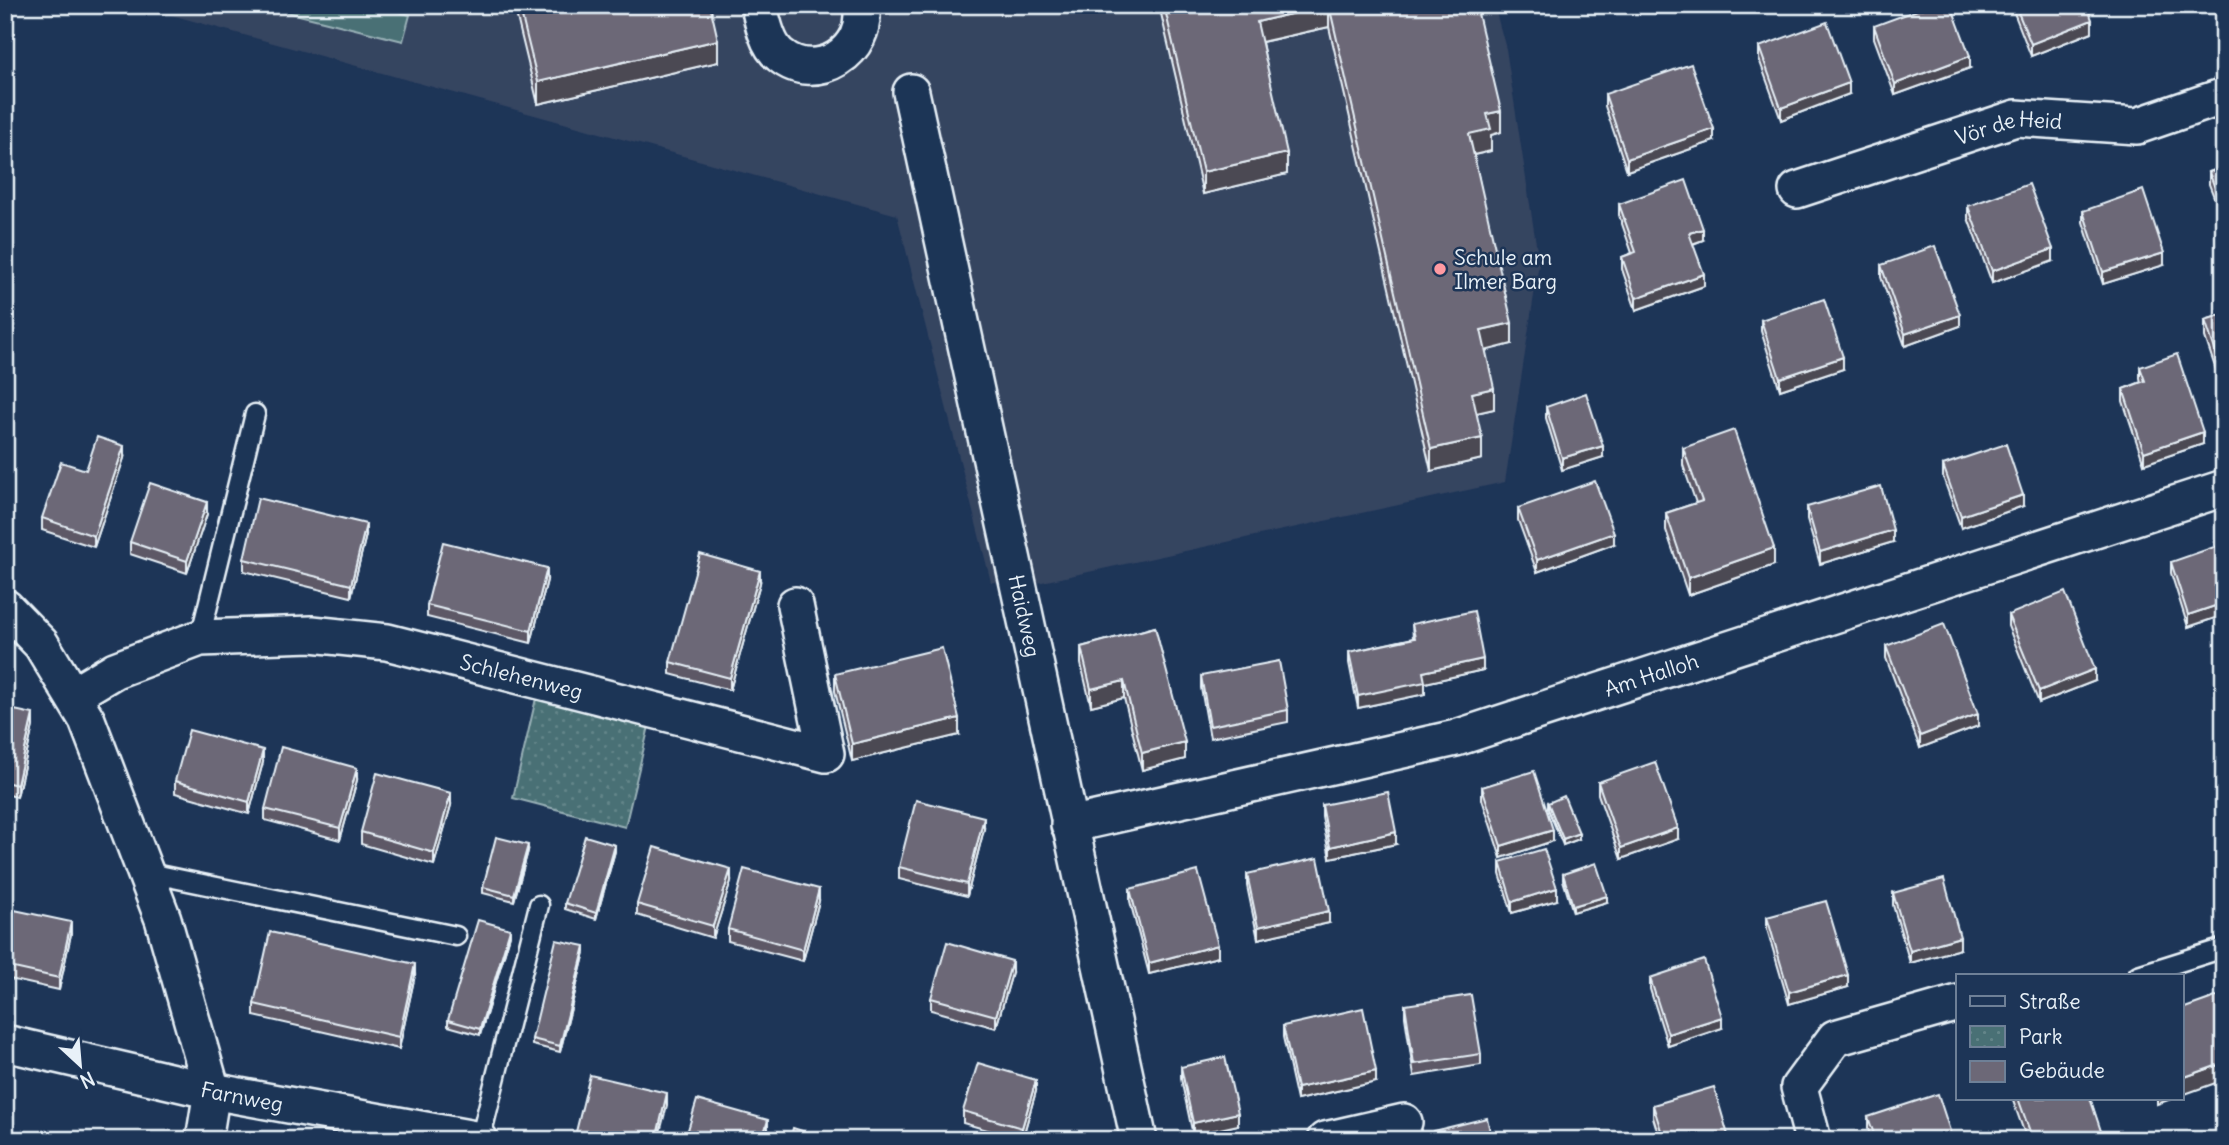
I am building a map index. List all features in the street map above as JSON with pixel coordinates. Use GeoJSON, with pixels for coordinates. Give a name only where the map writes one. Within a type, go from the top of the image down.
{"type":"FeatureCollection","features":[{"type":"Feature","properties":{"kind":"street"},"geometry":{"type":"LineString","coordinates":[[759,5],[764,26],[778,54],[804,67],[834,63],[856,42],[860,5]]}},
{"type":"Feature","properties":{"kind":"street","name":"Haidweg"},"geometry":{"type":"LineString","coordinates":[[911,92],[1139,1140]]}},
{"type":"Feature","properties":{"kind":"street","name":"Vör de Heid"},"geometry":{"type":"LineString","coordinates":[[1797,190],[2016,117],[2137,126],[2224,96]]}},
{"type":"Feature","properties":{"kind":"street","name":"Am Halloh"},"geometry":{"type":"LineString","coordinates":[[1069,825],[1456,738],[2224,488]]}},
{"type":"Feature","properties":{"kind":"street","name":"Schlehenweg"},"geometry":{"type":"LineString","coordinates":[[73,695],[116,670],[200,638],[312,634],[387,642],[826,754],[795,605]]}},
{"type":"Feature","properties":{"kind":"street"},"geometry":{"type":"LineString","coordinates":[[5,607],[41,644],[86,720],[163,919],[212,1091],[204,1140]]}},
{"type":"Feature","properties":{"kind":"street"},"geometry":{"type":"LineString","coordinates":[[1813,1140],[1799,1087],[1835,1038],[1956,1004]]}},
{"type":"Feature","properties":{"kind":"street","name":"Farnweg"},"geometry":{"type":"LineString","coordinates":[[5,1043],[212,1091],[480,1140]]}},
{"type":"Feature","properties":{"kind":"street"},"geometry":{"type":"LineString","coordinates":[[1325,1140],[1404,1122]]}},
{"type":"Feature","properties":{"kind":"lane"},"geometry":{"type":"LineString","coordinates":[[200,638],[255,414]]}},
{"type":"Feature","properties":{"kind":"lane"},"geometry":{"type":"LineString","coordinates":[[143,872],[456,936]]}},
{"type":"Feature","properties":{"kind":"lane"},"geometry":{"type":"LineString","coordinates":[[480,1140],[539,905]]}},
{"type":"Feature","properties":{"kind":"lane"},"geometry":{"type":"LineString","coordinates":[[2141,974],[2224,948]]}},
{"type":"Feature","properties":{"kind":"shaded area"},"geometry":{"type":"Polygon","coordinates":[[[135,5],[1494,5],[1506,49],[1539,263],[1505,482],[1033,584],[991,582],[897,215],[135,5]]]}},
{"type":"Feature","properties":{"kind":"green space"},"geometry":{"type":"Polygon","coordinates":[[[259,5],[372,5],[410,15],[403,41],[259,5]]]}},
{"type":"Feature","properties":{"kind":"green space"},"geometry":{"type":"Polygon","coordinates":[[[537,694],[650,722],[625,827],[513,798],[537,694]]]}},
{"type":"Feature","properties":{"kind":"building"},"geometry":{"type":"Polygon","coordinates":[[[519,5],[710,5],[718,40],[538,82],[519,5]]]}},
{"type":"Feature","properties":{"kind":"building"},"geometry":{"type":"Polygon","coordinates":[[[1164,5],[1329,5],[1257,22],[1287,153],[1203,172],[1164,5]]]}},
{"type":"Feature","properties":{"kind":"building","name":"Schule am Ilmer Barg"},"geometry":{"type":"Polygon","coordinates":[[[1329,5],[1476,5],[1501,111],[1487,114],[1491,129],[1469,134],[1512,323],[1481,330],[1494,388],[1472,393],[1482,438],[1431,449],[1329,5]]]}},
{"type":"Feature","properties":{"kind":"building"},"geometry":{"type":"Polygon","coordinates":[[[1931,5],[1951,5],[1970,56],[1895,84],[1874,26],[1931,5]]]}},
{"type":"Feature","properties":{"kind":"building"},"geometry":{"type":"Polygon","coordinates":[[[2015,5],[2087,5],[2092,20],[2031,44],[2015,5]]]}},
{"type":"Feature","properties":{"kind":"building"},"geometry":{"type":"Polygon","coordinates":[[[1827,22],[1849,83],[1781,108],[1759,47],[1827,22]]]}},
{"type":"Feature","properties":{"kind":"building"},"geometry":{"type":"Polygon","coordinates":[[[1691,64],[1714,129],[1627,159],[1605,94],[1691,64]]]}},
{"type":"Feature","properties":{"kind":"building"},"geometry":{"type":"Polygon","coordinates":[[[2224,167],[2224,212],[2209,172],[2224,167]]]}},
{"type":"Feature","properties":{"kind":"building"},"geometry":{"type":"Polygon","coordinates":[[[1686,180],[1703,229],[1689,233],[1704,274],[1636,298],[1622,257],[1636,252],[1619,204],[1686,180]]]}},
{"type":"Feature","properties":{"kind":"building"},"geometry":{"type":"Polygon","coordinates":[[[2029,184],[2053,249],[1992,271],[1968,206],[2029,184]]]}},
{"type":"Feature","properties":{"kind":"building"},"geometry":{"type":"Polygon","coordinates":[[[2143,190],[2164,253],[2103,272],[2083,211],[2143,190]]]}},
{"type":"Feature","properties":{"kind":"building"},"geometry":{"type":"Polygon","coordinates":[[[1935,246],[1960,315],[1905,334],[1881,265],[1935,246]]]}},
{"type":"Feature","properties":{"kind":"building"},"geometry":{"type":"Polygon","coordinates":[[[1824,299],[1843,357],[1780,378],[1761,320],[1824,299]]]}},
{"type":"Feature","properties":{"kind":"building"},"geometry":{"type":"Polygon","coordinates":[[[2224,314],[2224,377],[2205,320],[2224,314]]]}},
{"type":"Feature","properties":{"kind":"building"},"geometry":{"type":"Polygon","coordinates":[[[2177,354],[2203,432],[2144,452],[2123,389],[2145,381],[2140,367],[2177,354]]]}},
{"type":"Feature","properties":{"kind":"building"},"geometry":{"type":"Polygon","coordinates":[[[1586,393],[1603,446],[1562,458],[1546,407],[1586,393]]]}},
{"type":"Feature","properties":{"kind":"building"},"geometry":{"type":"Polygon","coordinates":[[[1734,430],[1774,548],[1688,578],[1666,513],[1702,501],[1683,448],[1734,430]]]}},
{"type":"Feature","properties":{"kind":"building"},"geometry":{"type":"Polygon","coordinates":[[[97,437],[124,446],[94,536],[42,518],[61,462],[86,470],[97,437]]]}},
{"type":"Feature","properties":{"kind":"building"},"geometry":{"type":"Polygon","coordinates":[[[2006,444],[2023,495],[1961,516],[1943,465],[2006,444]]]}},
{"type":"Feature","properties":{"kind":"building"},"geometry":{"type":"Polygon","coordinates":[[[1595,481],[1614,533],[1537,560],[1518,508],[1595,481]]]}},
{"type":"Feature","properties":{"kind":"building"},"geometry":{"type":"Polygon","coordinates":[[[150,483],[207,502],[187,561],[130,542],[150,483]]]}},
{"type":"Feature","properties":{"kind":"building"},"geometry":{"type":"Polygon","coordinates":[[[1881,486],[1893,530],[1820,552],[1807,507],[1881,486]]]}},
{"type":"Feature","properties":{"kind":"building"},"geometry":{"type":"Polygon","coordinates":[[[258,498],[366,524],[351,585],[244,559],[258,498]]]}},
{"type":"Feature","properties":{"kind":"building"},"geometry":{"type":"Polygon","coordinates":[[[443,542],[547,568],[531,631],[427,605],[443,542]]]}},
{"type":"Feature","properties":{"kind":"building"},"geometry":{"type":"Polygon","coordinates":[[[2217,546],[2224,565],[2224,603],[2188,615],[2171,562],[2217,546]]]}},
{"type":"Feature","properties":{"kind":"building"},"geometry":{"type":"Polygon","coordinates":[[[700,554],[760,571],[730,678],[670,662],[700,554]]]}},
{"type":"Feature","properties":{"kind":"building"},"geometry":{"type":"Polygon","coordinates":[[[2065,592],[2095,669],[2039,691],[2008,615],[2065,592]]]}},
{"type":"Feature","properties":{"kind":"building"},"geometry":{"type":"Polygon","coordinates":[[[1474,611],[1483,659],[1423,672],[1425,682],[1358,696],[1349,652],[1415,638],[1412,624],[1474,611]]]}},
{"type":"Feature","properties":{"kind":"building"},"geometry":{"type":"Polygon","coordinates":[[[1944,624],[1978,714],[1920,736],[1886,646],[1944,624]]]}},
{"type":"Feature","properties":{"kind":"building"},"geometry":{"type":"Polygon","coordinates":[[[1155,627],[1185,742],[1142,753],[1124,681],[1091,689],[1081,647],[1155,627]]]}},
{"type":"Feature","properties":{"kind":"building"},"geometry":{"type":"Polygon","coordinates":[[[942,648],[959,718],[852,744],[835,674],[942,648]]]}},
{"type":"Feature","properties":{"kind":"building"},"geometry":{"type":"Polygon","coordinates":[[[1279,661],[1288,710],[1210,726],[1201,676],[1279,661]]]}},
{"type":"Feature","properties":{"kind":"building"},"geometry":{"type":"Polygon","coordinates":[[[5,708],[33,714],[17,785],[5,782],[5,708]]]}},
{"type":"Feature","properties":{"kind":"building"},"geometry":{"type":"Polygon","coordinates":[[[189,730],[263,750],[249,802],[175,781],[189,730]]]}},
{"type":"Feature","properties":{"kind":"building"},"geometry":{"type":"Polygon","coordinates":[[[281,747],[357,768],[340,828],[265,809],[281,747]]]}},
{"type":"Feature","properties":{"kind":"building"},"geometry":{"type":"Polygon","coordinates":[[[1655,762],[1678,828],[1621,848],[1598,782],[1655,762]]]}},
{"type":"Feature","properties":{"kind":"building"},"geometry":{"type":"Polygon","coordinates":[[[1534,771],[1553,830],[1501,846],[1482,787],[1534,771]]]}},
{"type":"Feature","properties":{"kind":"building"},"geometry":{"type":"Polygon","coordinates":[[[377,773],[451,793],[434,853],[361,832],[377,773]]]}},
{"type":"Feature","properties":{"kind":"building"},"geometry":{"type":"Polygon","coordinates":[[[1388,792],[1396,832],[1330,847],[1322,805],[1388,792]]]}},
{"type":"Feature","properties":{"kind":"building"},"geometry":{"type":"Polygon","coordinates":[[[1564,796],[1579,833],[1563,839],[1548,803],[1564,796]]]}},
{"type":"Feature","properties":{"kind":"building"},"geometry":{"type":"Polygon","coordinates":[[[916,800],[984,817],[967,884],[899,867],[916,800]]]}},
{"type":"Feature","properties":{"kind":"building"},"geometry":{"type":"Polygon","coordinates":[[[585,836],[615,845],[596,913],[565,903],[585,836]]]}},
{"type":"Feature","properties":{"kind":"building"},"geometry":{"type":"Polygon","coordinates":[[[496,837],[528,845],[514,895],[483,887],[496,837]]]}},
{"type":"Feature","properties":{"kind":"building"},"geometry":{"type":"Polygon","coordinates":[[[654,847],[731,869],[713,926],[637,904],[654,847]]]}},
{"type":"Feature","properties":{"kind":"building"},"geometry":{"type":"Polygon","coordinates":[[[1544,849],[1557,888],[1512,902],[1500,862],[1544,849]]]}},
{"type":"Feature","properties":{"kind":"building"},"geometry":{"type":"Polygon","coordinates":[[[1318,858],[1329,911],[1258,927],[1247,874],[1318,858]]]}},
{"type":"Feature","properties":{"kind":"building"},"geometry":{"type":"Polygon","coordinates":[[[1596,863],[1607,896],[1573,906],[1563,874],[1596,863]]]}},
{"type":"Feature","properties":{"kind":"building"},"geometry":{"type":"Polygon","coordinates":[[[744,869],[819,889],[803,950],[728,929],[744,869]]]}},
{"type":"Feature","properties":{"kind":"building"},"geometry":{"type":"Polygon","coordinates":[[[1198,871],[1218,945],[1149,963],[1130,889],[1198,871]]]}},
{"type":"Feature","properties":{"kind":"building"},"geometry":{"type":"Polygon","coordinates":[[[1944,879],[1960,937],[1910,951],[1893,893],[1944,879]]]}},
{"type":"Feature","properties":{"kind":"building"},"geometry":{"type":"Polygon","coordinates":[[[1826,901],[1848,975],[1789,992],[1767,917],[1826,901]]]}},
{"type":"Feature","properties":{"kind":"building"},"geometry":{"type":"Polygon","coordinates":[[[5,908],[71,922],[59,978],[5,966],[5,908]]]}},
{"type":"Feature","properties":{"kind":"building"},"geometry":{"type":"Polygon","coordinates":[[[478,920],[510,929],[480,1029],[448,1020],[478,920]]]}},
{"type":"Feature","properties":{"kind":"building"},"geometry":{"type":"Polygon","coordinates":[[[270,932],[415,964],[399,1037],[254,1004],[270,932]]]}},
{"type":"Feature","properties":{"kind":"building"},"geometry":{"type":"Polygon","coordinates":[[[556,940],[585,946],[560,1046],[532,1039],[556,940]]]}},
{"type":"Feature","properties":{"kind":"building"},"geometry":{"type":"Polygon","coordinates":[[[947,942],[1012,961],[996,1016],[931,998],[947,942]]]}},
{"type":"Feature","properties":{"kind":"building"},"geometry":{"type":"Polygon","coordinates":[[[1704,960],[1722,1017],[1668,1034],[1650,978],[1704,960]]]}},
{"type":"Feature","properties":{"kind":"building"},"geometry":{"type":"Polygon","coordinates":[[[2224,994],[2224,1063],[2184,1077],[2184,1008],[2224,994]]]}},
{"type":"Feature","properties":{"kind":"building"},"geometry":{"type":"Polygon","coordinates":[[[1471,995],[1481,1054],[1414,1064],[1405,1005],[1471,995]]]}},
{"type":"Feature","properties":{"kind":"building"},"geometry":{"type":"Polygon","coordinates":[[[1363,1008],[1376,1071],[1297,1088],[1283,1026],[1363,1008]]]}},
{"type":"Feature","properties":{"kind":"building"},"geometry":{"type":"Polygon","coordinates":[[[1225,1057],[1238,1113],[1193,1123],[1181,1067],[1225,1057]]]}},
{"type":"Feature","properties":{"kind":"building"},"geometry":{"type":"Polygon","coordinates":[[[978,1063],[1036,1080],[1022,1128],[963,1111],[978,1063]]]}},
{"type":"Feature","properties":{"kind":"building"},"geometry":{"type":"Polygon","coordinates":[[[590,1075],[667,1093],[656,1140],[574,1140],[590,1075]]]}},
{"type":"Feature","properties":{"kind":"building"},"geometry":{"type":"Polygon","coordinates":[[[1714,1087],[1728,1135],[1712,1140],[1664,1140],[1653,1105],[1714,1087]]]}},
{"type":"Feature","properties":{"kind":"building"},"geometry":{"type":"Polygon","coordinates":[[[1938,1094],[1953,1140],[1876,1140],[1868,1117],[1938,1094]]]}},
{"type":"Feature","properties":{"kind":"building"},"geometry":{"type":"Polygon","coordinates":[[[697,1100],[768,1120],[762,1140],[685,1140],[697,1100]]]}},
{"type":"Feature","properties":{"kind":"building"},"geometry":{"type":"Polygon","coordinates":[[[2019,1100],[2091,1100],[2103,1137],[2094,1140],[2033,1140],[2019,1100]]]}},
{"type":"Feature","properties":{"kind":"building"},"geometry":{"type":"Polygon","coordinates":[[[1487,1118],[1492,1140],[1435,1140],[1433,1131],[1487,1118]]]}},
{"type":"Feature","properties":{"kind":"building"},"geometry":{"type":"Polygon","coordinates":[[[793,1128],[830,1140],[790,1140],[793,1128]]]}},
{"type":"Feature","properties":{"kind":"place","name":"Schule am Ilmer Barg"},"geometry":{"type":"Point","coordinates":[1440,269]}}]}
